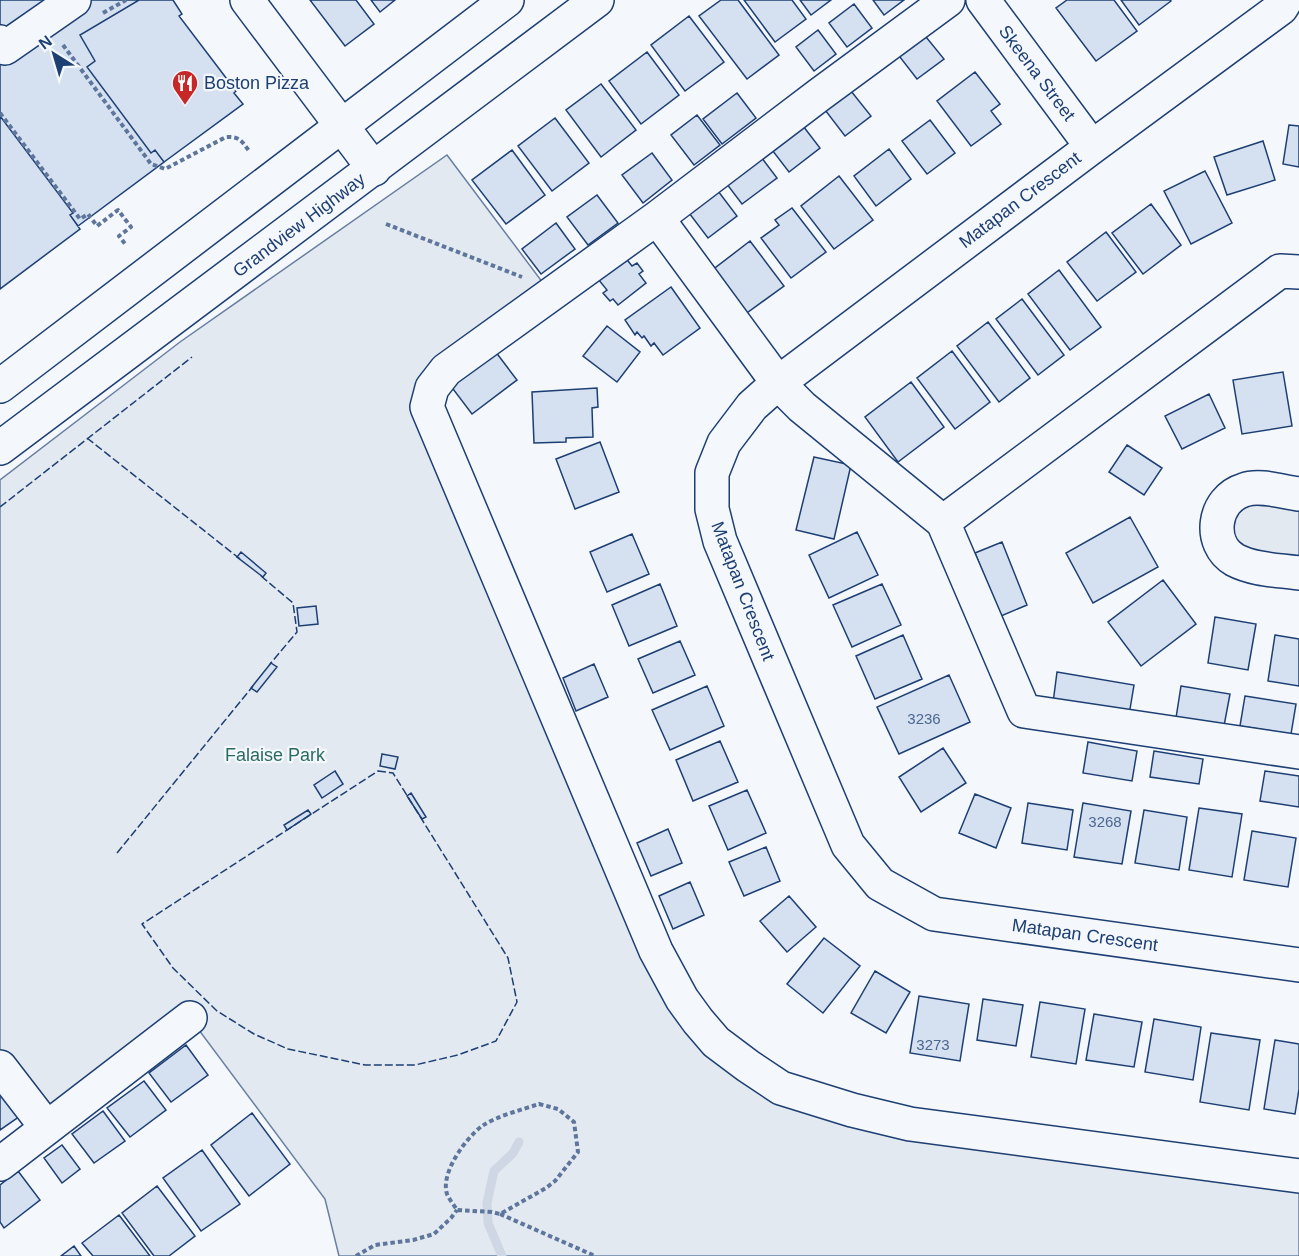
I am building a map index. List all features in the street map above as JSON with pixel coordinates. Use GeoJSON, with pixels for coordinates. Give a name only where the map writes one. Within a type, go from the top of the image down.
{"type":"FeatureCollection","features":[{"type":"Feature","properties":{"kind":"street"},"geometry":{"type":"LineString","coordinates":[[0,42],[5,48],[74,0]]}},
{"type":"Feature","properties":{"kind":"street"},"geometry":{"type":"LineString","coordinates":[[247,0],[374,169]]}},
{"type":"Feature","properties":{"kind":"street"},"geometry":{"type":"LineString","coordinates":[[0,386],[507,0]]}},
{"type":"Feature","properties":{"kind":"street","name":"Grandview Highway"},"geometry":{"type":"LineString","coordinates":[[0,448],[597,0]]}},
{"type":"Feature","properties":{"kind":"street"},"geometry":{"type":"LineString","coordinates":[[948,0],[657,218],[446,370],[432,388],[428,407],[656,951],[682,999],[716,1042],[781,1088],[852,1110],[910,1124],[1299,1176]]}},
{"type":"Feature","properties":{"kind":"street","name":"Skeena Street"},"geometry":{"type":"LineString","coordinates":[[983,0],[1092,147]]}},
{"type":"Feature","properties":{"kind":"street","name":"Matapan Crescent"},"geometry":{"type":"LineString","coordinates":[[1289,8],[1092,147],[777,383],[752,406],[724,443],[712,473],[712,509],[720,541],[848,845],[880,884],[934,914],[1299,964]]}},
{"type":"Feature","properties":{"kind":"street"},"geometry":{"type":"LineString","coordinates":[[657,218],[777,383],[802,407],[943,522],[1024,711],[1299,752]]}},
{"type":"Feature","properties":{"kind":"street"},"geometry":{"type":"LineString","coordinates":[[943,522],[1280,271],[1299,272]]}},
{"type":"Feature","properties":{"kind":"street"},"geometry":{"type":"LineString","coordinates":[[1299,494],[1257,488],[1244,489],[1232,495],[1223,506],[1217,518],[1217,534],[1222,548],[1233,559],[1247,565],[1299,573]]}},
{"type":"Feature","properties":{"kind":"street"},"geometry":{"type":"LineString","coordinates":[[0,1164],[190,1018]]}},
{"type":"Feature","properties":{"kind":"street"},"geometry":{"type":"LineString","coordinates":[[0,1067],[47,1128]]}},
{"type":"Feature","properties":{"kind":"path"},"geometry":{"type":"LineString","coordinates":[[116,6],[126,0]]}},
{"type":"Feature","properties":{"kind":"path"},"geometry":{"type":"LineString","coordinates":[[63,45],[151,164],[165,169],[226,137],[240,140],[250,152]]}},
{"type":"Feature","properties":{"kind":"path"},"geometry":{"type":"LineString","coordinates":[[0,113],[80,219],[88,214],[97,226],[118,210],[131,227],[119,236],[126,245]]}},
{"type":"Feature","properties":{"kind":"path"},"geometry":{"type":"LineString","coordinates":[[386,224],[522,277],[552,295]]}},
{"type":"Feature","properties":{"kind":"path"},"geometry":{"type":"LineString","coordinates":[[457,1210],[447,1192],[447,1176],[455,1158],[465,1144],[483,1126],[510,1113],[539,1104],[558,1109],[574,1122],[578,1152],[555,1181],[500,1214]]}},
{"type":"Feature","properties":{"kind":"path"},"geometry":{"type":"LineString","coordinates":[[457,1210],[500,1214],[595,1256]]}},
{"type":"Feature","properties":{"kind":"path"},"geometry":{"type":"LineString","coordinates":[[356,1256],[375,1245],[413,1240],[434,1234],[457,1210]]}},
{"type":"Feature","properties":{"kind":"green space","name":"Falaise Park"},"geometry":{"type":"Polygon","coordinates":[[[447,155],[552,295],[432,388],[682,999],[781,1088],[1299,1188],[1299,1256],[339,1256],[325,1199],[190,1018],[47,1128],[0,1067],[0,480],[180,342],[447,155]]]}},
{"type":"Feature","properties":{"kind":"green space"},"geometry":{"type":"Polygon","coordinates":[[[1250,500],[1299,507],[1299,558],[1247,550],[1236,542],[1231,515],[1250,500]]]}},
{"type":"Feature","properties":{"kind":"building"},"geometry":{"type":"Polygon","coordinates":[[[0,0],[139,0],[80,35],[95,61],[87,67],[151,153],[155,150],[164,162],[78,226],[70,215],[73,213],[0,116],[0,0]]]}},
{"type":"Feature","properties":{"kind":"building"},"geometry":{"type":"Polygon","coordinates":[[[139,0],[173,0],[182,14],[179,16],[236,91],[234,93],[243,104],[164,162],[155,150],[151,153],[87,67],[95,61],[80,35],[139,0]]]}},
{"type":"Feature","properties":{"kind":"building"},"geometry":{"type":"Polygon","coordinates":[[[310,0],[356,0],[374,24],[345,46],[310,0]]]}},
{"type":"Feature","properties":{"kind":"building"},"geometry":{"type":"Polygon","coordinates":[[[371,0],[395,0],[380,12],[371,0]]]}},
{"type":"Feature","properties":{"kind":"building"},"geometry":{"type":"Polygon","coordinates":[[[721,0],[738,0],[779,55],[747,79],[699,16],[721,0]]]}},
{"type":"Feature","properties":{"kind":"building"},"geometry":{"type":"Polygon","coordinates":[[[744,0],[792,0],[806,19],[775,42],[744,0]]]}},
{"type":"Feature","properties":{"kind":"building"},"geometry":{"type":"Polygon","coordinates":[[[800,0],[831,0],[811,15],[800,0]]]}},
{"type":"Feature","properties":{"kind":"building"},"geometry":{"type":"Polygon","coordinates":[[[873,0],[904,0],[884,15],[873,0]]]}},
{"type":"Feature","properties":{"kind":"building"},"geometry":{"type":"Polygon","coordinates":[[[1067,0],[1114,0],[1137,31],[1096,61],[1056,8],[1067,0]]]}},
{"type":"Feature","properties":{"kind":"building"},"geometry":{"type":"Polygon","coordinates":[[[1121,0],[1170,0],[1171,1],[1139,25],[1121,0]]]}},
{"type":"Feature","properties":{"kind":"building"},"geometry":{"type":"Polygon","coordinates":[[[854,4],[872,28],[847,47],[829,23],[854,4]]]}},
{"type":"Feature","properties":{"kind":"building"},"geometry":{"type":"Polygon","coordinates":[[[689,16],[724,62],[685,91],[651,45],[689,16]]]}},
{"type":"Feature","properties":{"kind":"building"},"geometry":{"type":"Polygon","coordinates":[[[818,30],[836,54],[814,71],[796,47],[818,30]]]}},
{"type":"Feature","properties":{"kind":"building"},"geometry":{"type":"Polygon","coordinates":[[[922,32],[944,59],[917,79],[896,52],[922,32]]]}},
{"type":"Feature","properties":{"kind":"building"},"geometry":{"type":"Polygon","coordinates":[[[647,52],[679,95],[641,124],[609,81],[647,52]]]}},
{"type":"Feature","properties":{"kind":"building"},"geometry":{"type":"Polygon","coordinates":[[[975,72],[1000,104],[991,111],[1001,124],[971,146],[937,101],[975,72]]]}},
{"type":"Feature","properties":{"kind":"building"},"geometry":{"type":"Polygon","coordinates":[[[601,84],[636,130],[601,157],[566,110],[601,84]]]}},
{"type":"Feature","properties":{"kind":"building"},"geometry":{"type":"Polygon","coordinates":[[[847,86],[871,116],[845,136],[822,106],[847,86]]]}},
{"type":"Feature","properties":{"kind":"building"},"geometry":{"type":"Polygon","coordinates":[[[737,93],[756,118],[722,144],[703,119],[737,93]]]}},
{"type":"Feature","properties":{"kind":"building"},"geometry":{"type":"Polygon","coordinates":[[[697,115],[720,145],[694,165],[671,135],[697,115]]]}},
{"type":"Feature","properties":{"kind":"building"},"geometry":{"type":"Polygon","coordinates":[[[0,116],[73,213],[70,215],[80,229],[0,289],[0,116]]]}},
{"type":"Feature","properties":{"kind":"building"},"geometry":{"type":"Polygon","coordinates":[[[555,118],[589,163],[552,191],[518,146],[555,118]]]}},
{"type":"Feature","properties":{"kind":"building"},"geometry":{"type":"Polygon","coordinates":[[[930,120],[955,153],[927,174],[902,141],[930,120]]]}},
{"type":"Feature","properties":{"kind":"building"},"geometry":{"type":"Polygon","coordinates":[[[800,122],[820,148],[789,172],[769,146],[800,122]]]}},
{"type":"Feature","properties":{"kind":"building"},"geometry":{"type":"Polygon","coordinates":[[[1289,125],[1299,126],[1299,167],[1283,164],[1289,125]]]}},
{"type":"Feature","properties":{"kind":"building"},"geometry":{"type":"Polygon","coordinates":[[[1263,141],[1275,180],[1227,195],[1214,157],[1263,141]]]}},
{"type":"Feature","properties":{"kind":"building"},"geometry":{"type":"Polygon","coordinates":[[[889,149],[911,179],[876,206],[854,176],[889,149]]]}},
{"type":"Feature","properties":{"kind":"building"},"geometry":{"type":"Polygon","coordinates":[[[512,150],[545,195],[506,224],[472,180],[512,150]]]}},
{"type":"Feature","properties":{"kind":"building"},"geometry":{"type":"Polygon","coordinates":[[[652,153],[672,180],[643,203],[622,175],[652,153]]]}},
{"type":"Feature","properties":{"kind":"building"},"geometry":{"type":"Polygon","coordinates":[[[758,153],[777,178],[742,204],[723,179],[758,153]]]}},
{"type":"Feature","properties":{"kind":"building"},"geometry":{"type":"Polygon","coordinates":[[[1205,171],[1232,223],[1191,244],[1164,191],[1205,171]]]}},
{"type":"Feature","properties":{"kind":"building"},"geometry":{"type":"Polygon","coordinates":[[[839,176],[873,220],[834,249],[801,206],[839,176]]]}},
{"type":"Feature","properties":{"kind":"building"},"geometry":{"type":"Polygon","coordinates":[[[715,187],[737,216],[708,238],[686,209],[715,187]]]}},
{"type":"Feature","properties":{"kind":"building"},"geometry":{"type":"Polygon","coordinates":[[[597,195],[618,223],[588,245],[567,217],[597,195]]]}},
{"type":"Feature","properties":{"kind":"building"},"geometry":{"type":"Polygon","coordinates":[[[1151,204],[1181,245],[1143,274],[1112,233],[1151,204]]]}},
{"type":"Feature","properties":{"kind":"building"},"geometry":{"type":"Polygon","coordinates":[[[792,208],[826,252],[791,278],[761,238],[779,225],[775,220],[792,208]]]}},
{"type":"Feature","properties":{"kind":"building"},"geometry":{"type":"Polygon","coordinates":[[[556,223],[575,249],[541,274],[522,249],[556,223]]]}},
{"type":"Feature","properties":{"kind":"building"},"geometry":{"type":"Polygon","coordinates":[[[1106,232],[1136,272],[1097,301],[1067,262],[1106,232]]]}},
{"type":"Feature","properties":{"kind":"building"},"geometry":{"type":"Polygon","coordinates":[[[750,241],[784,286],[744,315],[711,271],[750,241]]]}},
{"type":"Feature","properties":{"kind":"building"},"geometry":{"type":"Polygon","coordinates":[[[624,256],[632,266],[637,263],[643,271],[639,274],[646,283],[618,305],[613,299],[610,301],[603,293],[607,290],[594,274],[624,256]]]}},
{"type":"Feature","properties":{"kind":"building"},"geometry":{"type":"Polygon","coordinates":[[[1059,270],[1101,327],[1070,350],[1028,294],[1059,270]]]}},
{"type":"Feature","properties":{"kind":"building"},"geometry":{"type":"Polygon","coordinates":[[[671,287],[700,328],[663,355],[654,343],[651,346],[644,336],[642,338],[637,332],[635,335],[625,320],[671,287]]]}},
{"type":"Feature","properties":{"kind":"building"},"geometry":{"type":"Polygon","coordinates":[[[1022,299],[1064,355],[1038,375],[996,319],[1022,299]]]}},
{"type":"Feature","properties":{"kind":"building"},"geometry":{"type":"Polygon","coordinates":[[[988,322],[1030,378],[999,402],[957,346],[988,322]]]}},
{"type":"Feature","properties":{"kind":"building"},"geometry":{"type":"Polygon","coordinates":[[[607,326],[640,352],[617,382],[583,356],[607,326]]]}},
{"type":"Feature","properties":{"kind":"building"},"geometry":{"type":"Polygon","coordinates":[[[495,351],[517,380],[472,414],[450,385],[495,351]]]}},
{"type":"Feature","properties":{"kind":"building"},"geometry":{"type":"Polygon","coordinates":[[[952,351],[990,402],[955,429],[917,378],[952,351]]]}},
{"type":"Feature","properties":{"kind":"building"},"geometry":{"type":"Polygon","coordinates":[[[1283,372],[1292,426],[1242,434],[1233,380],[1283,372]]]}},
{"type":"Feature","properties":{"kind":"building"},"geometry":{"type":"Polygon","coordinates":[[[911,382],[944,427],[898,462],[865,417],[911,382]]]}},
{"type":"Feature","properties":{"kind":"building"},"geometry":{"type":"Polygon","coordinates":[[[597,388],[598,407],[592,408],[593,437],[566,438],[566,442],[534,443],[532,392],[597,388]]]}},
{"type":"Feature","properties":{"kind":"building"},"geometry":{"type":"Polygon","coordinates":[[[1209,394],[1225,428],[1182,449],[1165,416],[1209,394]]]}},
{"type":"Feature","properties":{"kind":"building"},"geometry":{"type":"Polygon","coordinates":[[[600,442],[619,492],[575,509],[556,459],[600,442]]]}},
{"type":"Feature","properties":{"kind":"building"},"geometry":{"type":"Polygon","coordinates":[[[1127,445],[1162,468],[1144,495],[1109,472],[1127,445]]]}},
{"type":"Feature","properties":{"kind":"building"},"geometry":{"type":"Polygon","coordinates":[[[814,457],[851,465],[834,539],[796,530],[814,457]]]}},
{"type":"Feature","properties":{"kind":"building"},"geometry":{"type":"Polygon","coordinates":[[[1130,517],[1158,567],[1093,603],[1066,553],[1130,517]]]}},
{"type":"Feature","properties":{"kind":"building"},"geometry":{"type":"Polygon","coordinates":[[[857,532],[878,575],[829,598],[809,555],[857,532]]]}},
{"type":"Feature","properties":{"kind":"building"},"geometry":{"type":"Polygon","coordinates":[[[632,534],[649,574],[607,592],[590,552],[632,534]]]}},
{"type":"Feature","properties":{"kind":"building"},"geometry":{"type":"Polygon","coordinates":[[[1002,542],[1027,605],[1001,616],[975,553],[1002,542]]]}},
{"type":"Feature","properties":{"kind":"building"},"geometry":{"type":"Polygon","coordinates":[[[241,552],[266,573],[263,577],[237,557],[241,552]]]}},
{"type":"Feature","properties":{"kind":"building"},"geometry":{"type":"Polygon","coordinates":[[[1163,580],[1196,624],[1141,666],[1108,622],[1163,580]]]}},
{"type":"Feature","properties":{"kind":"building"},"geometry":{"type":"Polygon","coordinates":[[[660,584],[677,626],[629,646],[612,605],[660,584]]]}},
{"type":"Feature","properties":{"kind":"building"},"geometry":{"type":"Polygon","coordinates":[[[882,584],[901,625],[852,647],[833,605],[882,584]]]}},
{"type":"Feature","properties":{"kind":"building"},"geometry":{"type":"Polygon","coordinates":[[[316,606],[318,624],[299,626],[297,608],[316,606]]]}},
{"type":"Feature","properties":{"kind":"building"},"geometry":{"type":"Polygon","coordinates":[[[1215,617],[1256,624],[1248,670],[1208,663],[1215,617]]]}},
{"type":"Feature","properties":{"kind":"building"},"geometry":{"type":"Polygon","coordinates":[[[903,635],[922,679],[875,699],[856,656],[903,635]]]}},
{"type":"Feature","properties":{"kind":"building"},"geometry":{"type":"Polygon","coordinates":[[[1275,635],[1299,639],[1299,686],[1268,681],[1275,635]]]}},
{"type":"Feature","properties":{"kind":"building"},"geometry":{"type":"Polygon","coordinates":[[[680,641],[695,675],[653,693],[638,659],[680,641]]]}},
{"type":"Feature","properties":{"kind":"building"},"geometry":{"type":"Polygon","coordinates":[[[271,663],[277,667],[257,692],[251,688],[271,663]]]}},
{"type":"Feature","properties":{"kind":"building"},"geometry":{"type":"Polygon","coordinates":[[[594,664],[608,697],[576,711],[563,678],[594,664]]]}},
{"type":"Feature","properties":{"kind":"building"},"geometry":{"type":"Polygon","coordinates":[[[1057,672],[1134,685],[1129,715],[1053,703],[1057,672]]]}},
{"type":"Feature","properties":{"kind":"building"},"geometry":{"type":"Polygon","coordinates":[[[949,675],[970,722],[899,754],[877,707],[949,675]]]}},
{"type":"Feature","properties":{"kind":"building"},"geometry":{"type":"Polygon","coordinates":[[[707,686],[724,726],[670,750],[652,710],[707,686]]]}},
{"type":"Feature","properties":{"kind":"building"},"geometry":{"type":"Polygon","coordinates":[[[1181,686],[1230,694],[1224,726],[1176,718],[1181,686]]]}},
{"type":"Feature","properties":{"kind":"building"},"geometry":{"type":"Polygon","coordinates":[[[1245,696],[1296,704],[1291,734],[1240,726],[1245,696]]]}},
{"type":"Feature","properties":{"kind":"building"},"geometry":{"type":"Polygon","coordinates":[[[720,741],[738,782],[693,801],[676,760],[720,741]]]}},
{"type":"Feature","properties":{"kind":"building"},"geometry":{"type":"Polygon","coordinates":[[[1088,742],[1137,751],[1132,781],[1083,773],[1088,742]]]}},
{"type":"Feature","properties":{"kind":"building"},"geometry":{"type":"Polygon","coordinates":[[[943,748],[966,783],[921,812],[899,777],[943,748]]]}},
{"type":"Feature","properties":{"kind":"building"},"geometry":{"type":"Polygon","coordinates":[[[1154,751],[1203,759],[1199,784],[1150,777],[1154,751]]]}},
{"type":"Feature","properties":{"kind":"building"},"geometry":{"type":"Polygon","coordinates":[[[382,754],[398,757],[395,769],[380,766],[382,754]]]}},
{"type":"Feature","properties":{"kind":"building"},"geometry":{"type":"Polygon","coordinates":[[[335,771],[343,784],[322,798],[314,785],[335,771]]]}},
{"type":"Feature","properties":{"kind":"building"},"geometry":{"type":"Polygon","coordinates":[[[1265,771],[1299,776],[1299,807],[1260,801],[1265,771]]]}},
{"type":"Feature","properties":{"kind":"building"},"geometry":{"type":"Polygon","coordinates":[[[747,790],[766,833],[728,850],[709,806],[747,790]]]}},
{"type":"Feature","properties":{"kind":"building"},"geometry":{"type":"Polygon","coordinates":[[[411,793],[426,817],[422,819],[407,796],[411,793]]]}},
{"type":"Feature","properties":{"kind":"building"},"geometry":{"type":"Polygon","coordinates":[[[975,794],[1011,808],[996,848],[959,833],[975,794]]]}},
{"type":"Feature","properties":{"kind":"building"},"geometry":{"type":"Polygon","coordinates":[[[1028,803],[1073,810],[1067,850],[1022,843],[1028,803]]]}},
{"type":"Feature","properties":{"kind":"building"},"geometry":{"type":"Polygon","coordinates":[[[1083,803],[1131,811],[1122,864],[1074,857],[1083,803]]]}},
{"type":"Feature","properties":{"kind":"building"},"geometry":{"type":"Polygon","coordinates":[[[1199,808],[1242,814],[1232,877],[1189,870],[1199,808]]]}},
{"type":"Feature","properties":{"kind":"building"},"geometry":{"type":"Polygon","coordinates":[[[308,810],[311,814],[287,830],[284,825],[308,810]]]}},
{"type":"Feature","properties":{"kind":"building"},"geometry":{"type":"Polygon","coordinates":[[[1144,810],[1187,817],[1179,870],[1135,863],[1144,810]]]}},
{"type":"Feature","properties":{"kind":"building"},"geometry":{"type":"Polygon","coordinates":[[[668,829],[682,863],[651,876],[637,843],[668,829]]]}},
{"type":"Feature","properties":{"kind":"building"},"geometry":{"type":"Polygon","coordinates":[[[1252,831],[1296,838],[1288,887],[1244,880],[1252,831]]]}},
{"type":"Feature","properties":{"kind":"building"},"geometry":{"type":"Polygon","coordinates":[[[766,847],[780,881],[744,896],[729,862],[766,847]]]}},
{"type":"Feature","properties":{"kind":"building"},"geometry":{"type":"Polygon","coordinates":[[[690,882],[704,915],[673,929],[659,896],[690,882]]]}},
{"type":"Feature","properties":{"kind":"building"},"geometry":{"type":"Polygon","coordinates":[[[789,896],[816,927],[787,952],[760,921],[789,896]]]}},
{"type":"Feature","properties":{"kind":"building"},"geometry":{"type":"Polygon","coordinates":[[[824,938],[860,966],[823,1013],[787,984],[824,938]]]}},
{"type":"Feature","properties":{"kind":"building"},"geometry":{"type":"Polygon","coordinates":[[[875,971],[910,992],[886,1033],[851,1013],[875,971]]]}},
{"type":"Feature","properties":{"kind":"building"},"geometry":{"type":"Polygon","coordinates":[[[919,996],[969,1004],[960,1061],[910,1053],[919,996]]]}},
{"type":"Feature","properties":{"kind":"building"},"geometry":{"type":"Polygon","coordinates":[[[983,999],[1023,1005],[1016,1046],[977,1040],[983,999]]]}},
{"type":"Feature","properties":{"kind":"building"},"geometry":{"type":"Polygon","coordinates":[[[1040,1002],[1085,1009],[1076,1064],[1031,1057],[1040,1002]]]}},
{"type":"Feature","properties":{"kind":"building"},"geometry":{"type":"Polygon","coordinates":[[[1094,1014],[1142,1022],[1134,1067],[1086,1060],[1094,1014]]]}},
{"type":"Feature","properties":{"kind":"building"},"geometry":{"type":"Polygon","coordinates":[[[1154,1019],[1201,1027],[1193,1080],[1145,1072],[1154,1019]]]}},
{"type":"Feature","properties":{"kind":"building"},"geometry":{"type":"Polygon","coordinates":[[[1211,1033],[1260,1040],[1249,1110],[1200,1102],[1211,1033]]]}},
{"type":"Feature","properties":{"kind":"building"},"geometry":{"type":"Polygon","coordinates":[[[1275,1040],[1299,1044],[1299,1089],[1295,1114],[1264,1109],[1275,1040]]]}},
{"type":"Feature","properties":{"kind":"building"},"geometry":{"type":"Polygon","coordinates":[[[186,1045],[208,1075],[171,1102],[149,1073],[186,1045]]]}},
{"type":"Feature","properties":{"kind":"building"},"geometry":{"type":"Polygon","coordinates":[[[144,1081],[166,1110],[130,1137],[107,1108],[144,1081]]]}},
{"type":"Feature","properties":{"kind":"building"},"geometry":{"type":"Polygon","coordinates":[[[0,1089],[20,1116],[0,1130],[0,1089]]]}},
{"type":"Feature","properties":{"kind":"building"},"geometry":{"type":"Polygon","coordinates":[[[103,1111],[125,1141],[94,1163],[72,1134],[103,1111]]]}},
{"type":"Feature","properties":{"kind":"building"},"geometry":{"type":"Polygon","coordinates":[[[252,1113],[290,1164],[249,1196],[211,1145],[252,1113]]]}},
{"type":"Feature","properties":{"kind":"building"},"geometry":{"type":"Polygon","coordinates":[[[62,1145],[80,1169],[62,1183],[44,1158],[62,1145]]]}},
{"type":"Feature","properties":{"kind":"building"},"geometry":{"type":"Polygon","coordinates":[[[202,1150],[240,1204],[201,1231],[163,1178],[202,1150]]]}},
{"type":"Feature","properties":{"kind":"building"},"geometry":{"type":"Polygon","coordinates":[[[18,1171],[40,1200],[4,1228],[0,1222],[0,1185],[18,1171]]]}},
{"type":"Feature","properties":{"kind":"building"},"geometry":{"type":"Polygon","coordinates":[[[157,1186],[195,1236],[169,1256],[154,1256],[122,1213],[157,1186]]]}},
{"type":"Feature","properties":{"kind":"building"},"geometry":{"type":"Polygon","coordinates":[[[119,1215],[150,1256],[93,1256],[82,1243],[119,1215]]]}},
{"type":"Feature","properties":{"kind":"building"},"geometry":{"type":"Polygon","coordinates":[[[74,1246],[81,1256],[61,1256],[74,1246]]]}},
{"type":"Feature","properties":{"kind":"waterway"},"geometry":{"type":"LineString","coordinates":[[502,1256],[488,1223],[487,1203],[494,1171],[513,1153],[519,1142]]}},
{"type":"Feature","properties":{"kind":"fence"},"geometry":{"type":"LineString","coordinates":[[0,507],[192,357]]}},
{"type":"Feature","properties":{"kind":"fence"},"geometry":{"type":"LineString","coordinates":[[87,438],[240,559]]}},
{"type":"Feature","properties":{"kind":"fence"},"geometry":{"type":"LineString","coordinates":[[261,576],[293,603],[297,632],[270,664]]}},
{"type":"Feature","properties":{"kind":"fence"},"geometry":{"type":"LineString","coordinates":[[117,853],[253,686]]}},
{"type":"Feature","properties":{"kind":"fence"},"geometry":{"type":"LineString","coordinates":[[378,771],[393,773],[508,958],[517,1002],[496,1041],[458,1055],[415,1065],[365,1065],[288,1049],[254,1034],[217,1011],[173,968],[142,924],[378,771]]}},
{"type":"Feature","properties":{"kind":"place","name":"Boston Pizza"},"geometry":{"type":"Point","coordinates":[185,106]}}]}
